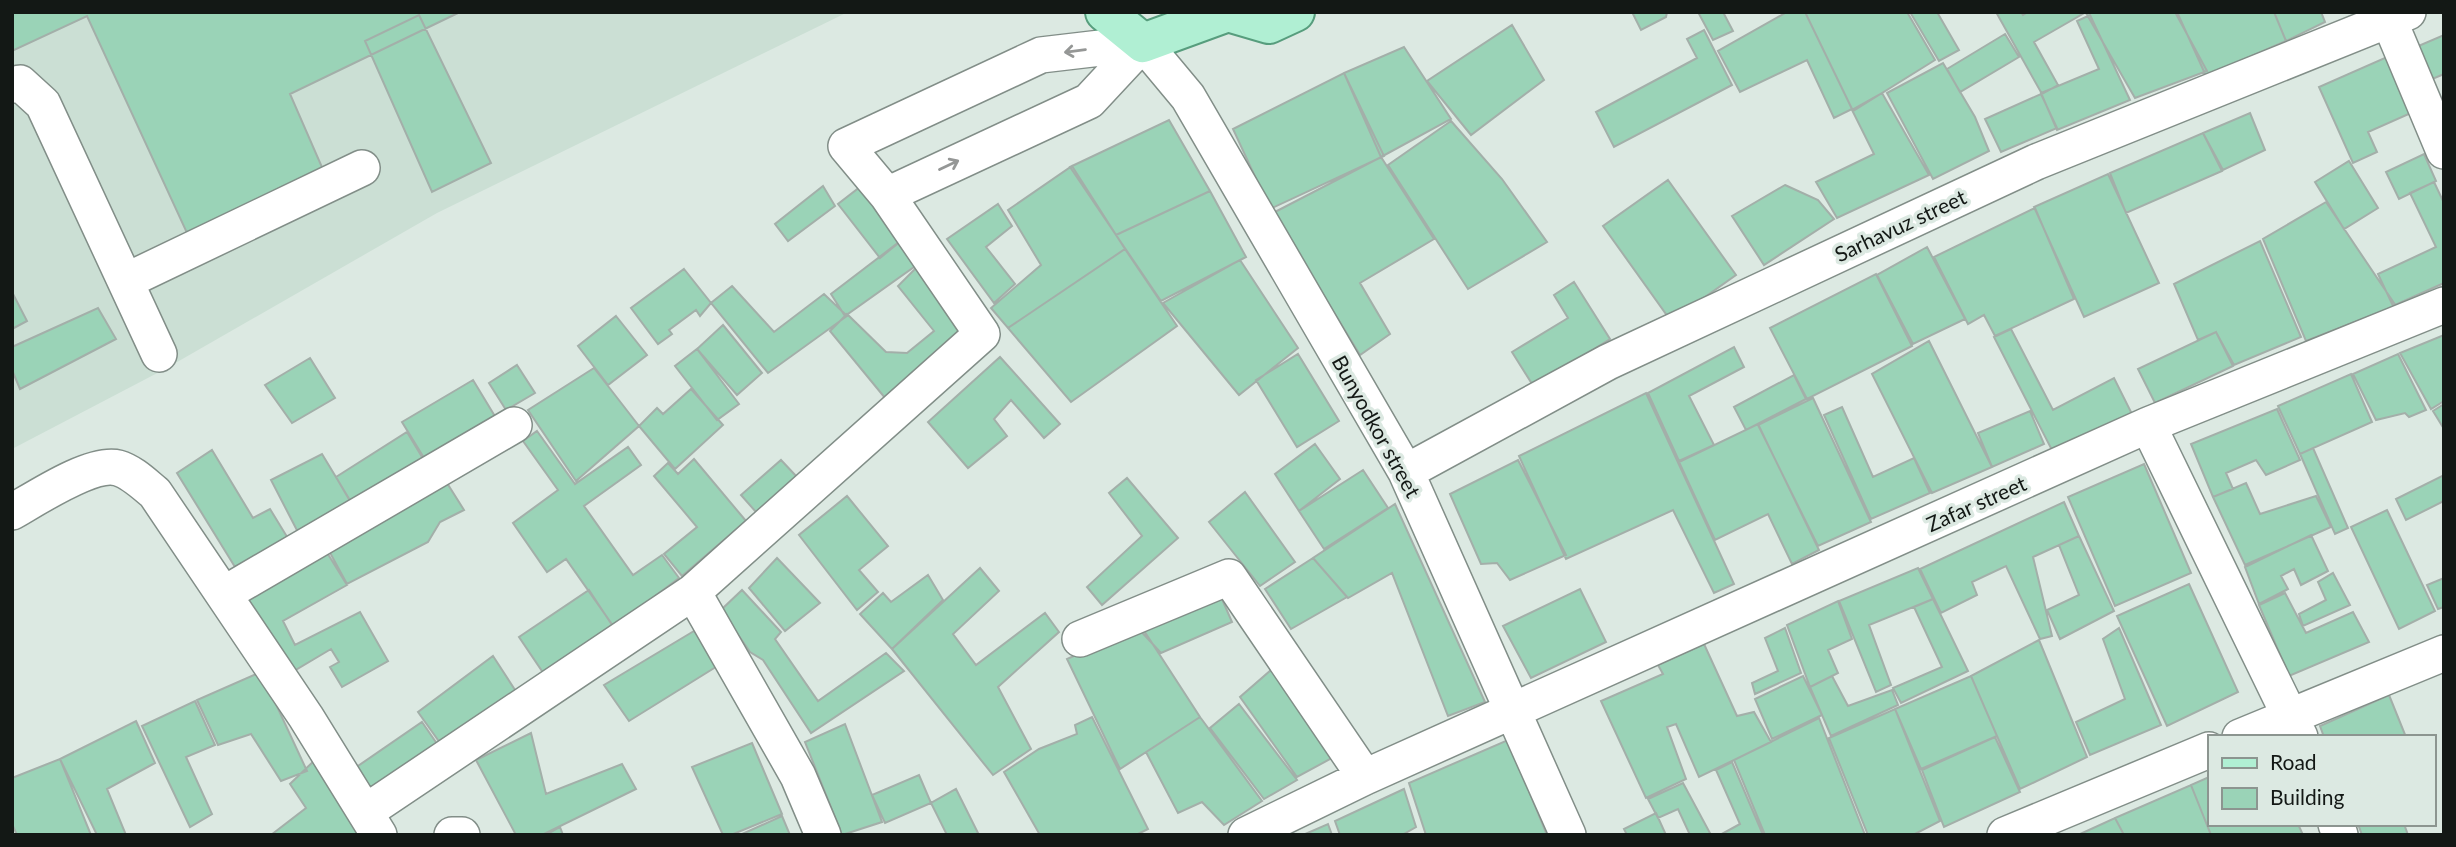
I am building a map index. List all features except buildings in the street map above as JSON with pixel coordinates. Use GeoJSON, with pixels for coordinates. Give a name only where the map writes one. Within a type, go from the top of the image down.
{"type":"FeatureCollection","features":[{"type":"Feature","properties":{"kind":"main road"},"geometry":{"type":"LineString","coordinates":[[1105,12],[1143,43],[1228,12],[1269,24],[1295,12]]}},
{"type":"Feature","properties":{"kind":"street"},"geometry":{"type":"LineString","coordinates":[[2399,16],[2444,152]]}},
{"type":"Feature","properties":{"kind":"street","name":"Sarhavuz street"},"geometry":{"type":"LineString","coordinates":[[1406,472],[1608,362],[2036,162],[2399,16]]}},
{"type":"Feature","properties":{"kind":"street"},"geometry":{"type":"LineString","coordinates":[[12,512],[82,475],[116,467],[132,474],[155,493],[373,823],[694,592],[982,334],[887,195],[846,146],[1041,55],[1143,43]]}},
{"type":"Feature","properties":{"kind":"street"},"geometry":{"type":"LineString","coordinates":[[887,195],[1089,101],[1143,43]]}},
{"type":"Feature","properties":{"kind":"street","name":"Bunyodkor street"},"geometry":{"type":"LineString","coordinates":[[1143,43],[1188,97],[1406,472],[1568,835]]}},
{"type":"Feature","properties":{"kind":"street"},"geometry":{"type":"LineString","coordinates":[[12,85],[20,83],[43,104],[159,354]]}},
{"type":"Feature","properties":{"kind":"street"},"geometry":{"type":"LineString","coordinates":[[126,281],[362,168]]}},
{"type":"Feature","properties":{"kind":"street","name":"Zafar street"},"geometry":{"type":"LineString","coordinates":[[1246,835],[1365,777],[2148,425],[2444,305]]}},
{"type":"Feature","properties":{"kind":"street"},"geometry":{"type":"LineString","coordinates":[[224,594],[514,425]]}},
{"type":"Feature","properties":{"kind":"street"},"geometry":{"type":"LineString","coordinates":[[2148,425],[2296,726]]}},
{"type":"Feature","properties":{"kind":"street"},"geometry":{"type":"LineString","coordinates":[[1080,639],[1229,577],[1365,777]]}},
{"type":"Feature","properties":{"kind":"street"},"geometry":{"type":"LineString","coordinates":[[694,592],[798,776],[823,835]]}},
{"type":"Feature","properties":{"kind":"street"},"geometry":{"type":"LineString","coordinates":[[2251,735],[2296,726],[2444,653]]}},
{"type":"Feature","properties":{"kind":"street"},"geometry":{"type":"LineString","coordinates":[[2005,835],[2208,750]]}},
{"type":"Feature","properties":{"kind":"street"},"geometry":{"type":"LineString","coordinates":[[452,835],[462,835]]}},
{"type":"Feature","properties":{"kind":"shaded area"},"geometry":{"type":"Polygon","coordinates":[[[12,12],[848,12],[437,213],[165,369],[12,449],[12,12]]]}}]}
